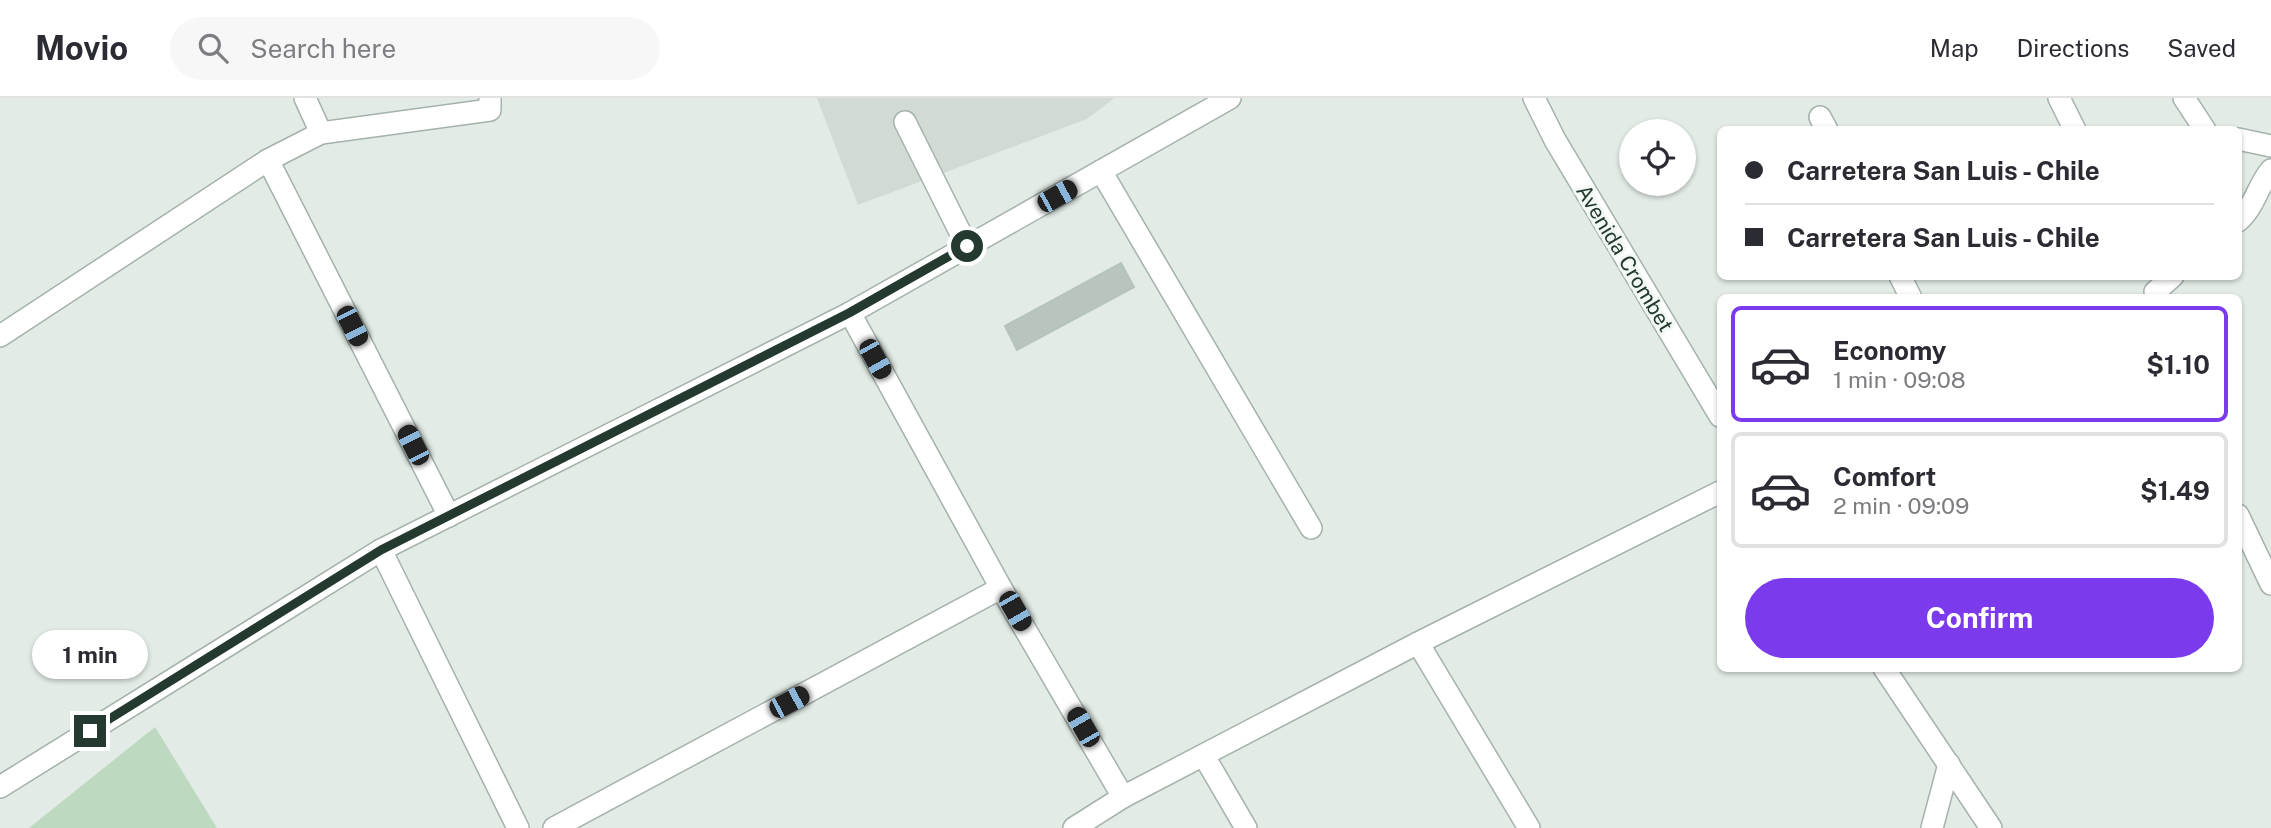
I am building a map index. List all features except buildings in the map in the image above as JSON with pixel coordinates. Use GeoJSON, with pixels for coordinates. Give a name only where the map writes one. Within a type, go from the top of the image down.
{"type":"FeatureCollection","features":[{"type":"Feature","properties":{"kind":"street"},"geometry":{"type":"LineString","coordinates":[[305,98],[321,133]]}},
{"type":"Feature","properties":{"kind":"street"},"geometry":{"type":"LineString","coordinates":[[0,336],[268,160],[321,133],[490,110],[491,98]]}},
{"type":"Feature","properties":{"kind":"street"},"geometry":{"type":"LineString","coordinates":[[0,787],[381,550],[849,313],[1230,98]]}},
{"type":"Feature","properties":{"kind":"street","name":"Avenida Crombet"},"geometry":{"type":"LineString","coordinates":[[1534,98],[1555,140],[1717,411]]}},
{"type":"Feature","properties":{"kind":"street"},"geometry":{"type":"LineString","coordinates":[[2059,98],[2073,126]]}},
{"type":"Feature","properties":{"kind":"street"},"geometry":{"type":"LineString","coordinates":[[2185,98],[2202,126]]}},
{"type":"Feature","properties":{"kind":"street"},"geometry":{"type":"LineString","coordinates":[[905,122],[967,246]]}},
{"type":"Feature","properties":{"kind":"street"},"geometry":{"type":"LineString","coordinates":[[2242,140],[2271,146]]}},
{"type":"Feature","properties":{"kind":"street"},"geometry":{"type":"LineString","coordinates":[[268,160],[449,516]]}},
{"type":"Feature","properties":{"kind":"street"},"geometry":{"type":"LineString","coordinates":[[2242,218],[2264,177],[2271,170]]}},
{"type":"Feature","properties":{"kind":"street"},"geometry":{"type":"LineString","coordinates":[[1101,171],[1311,527]]}},
{"type":"Feature","properties":{"kind":"street"},"geometry":{"type":"LineString","coordinates":[[849,313],[1001,588],[1124,797]]}},
{"type":"Feature","properties":{"kind":"street"},"geometry":{"type":"LineString","coordinates":[[1074,828],[1124,797],[1418,643],[1717,494]]}},
{"type":"Feature","properties":{"kind":"street"},"geometry":{"type":"LineString","coordinates":[[2242,523],[2271,584]]}},
{"type":"Feature","properties":{"kind":"street"},"geometry":{"type":"LineString","coordinates":[[381,550],[518,828]]}},
{"type":"Feature","properties":{"kind":"street"},"geometry":{"type":"LineString","coordinates":[[554,828],[1001,588]]}},
{"type":"Feature","properties":{"kind":"street"},"geometry":{"type":"LineString","coordinates":[[1418,643],[1530,828]]}},
{"type":"Feature","properties":{"kind":"street"},"geometry":{"type":"LineString","coordinates":[[1887,672],[1991,828]]}},
{"type":"Feature","properties":{"kind":"street"},"geometry":{"type":"LineString","coordinates":[[1204,756],[1246,828]]}},
{"type":"Feature","properties":{"kind":"street"},"geometry":{"type":"LineString","coordinates":[[1932,828],[1949,764]]}},
{"type":"Feature","properties":{"kind":"shaded area"},"geometry":{"type":"Polygon","coordinates":[[[817,98],[1114,98],[1087,119],[858,205],[817,98]]]}},
{"type":"Feature","properties":{"kind":"green space"},"geometry":{"type":"Polygon","coordinates":[[[155,727],[217,828],[29,828],[155,727]]]}},
{"type":"Feature","properties":{"kind":"route"},"geometry":{"type":"LineString","coordinates":[[90,731],[381,550],[849,313],[967,246]]}}]}
